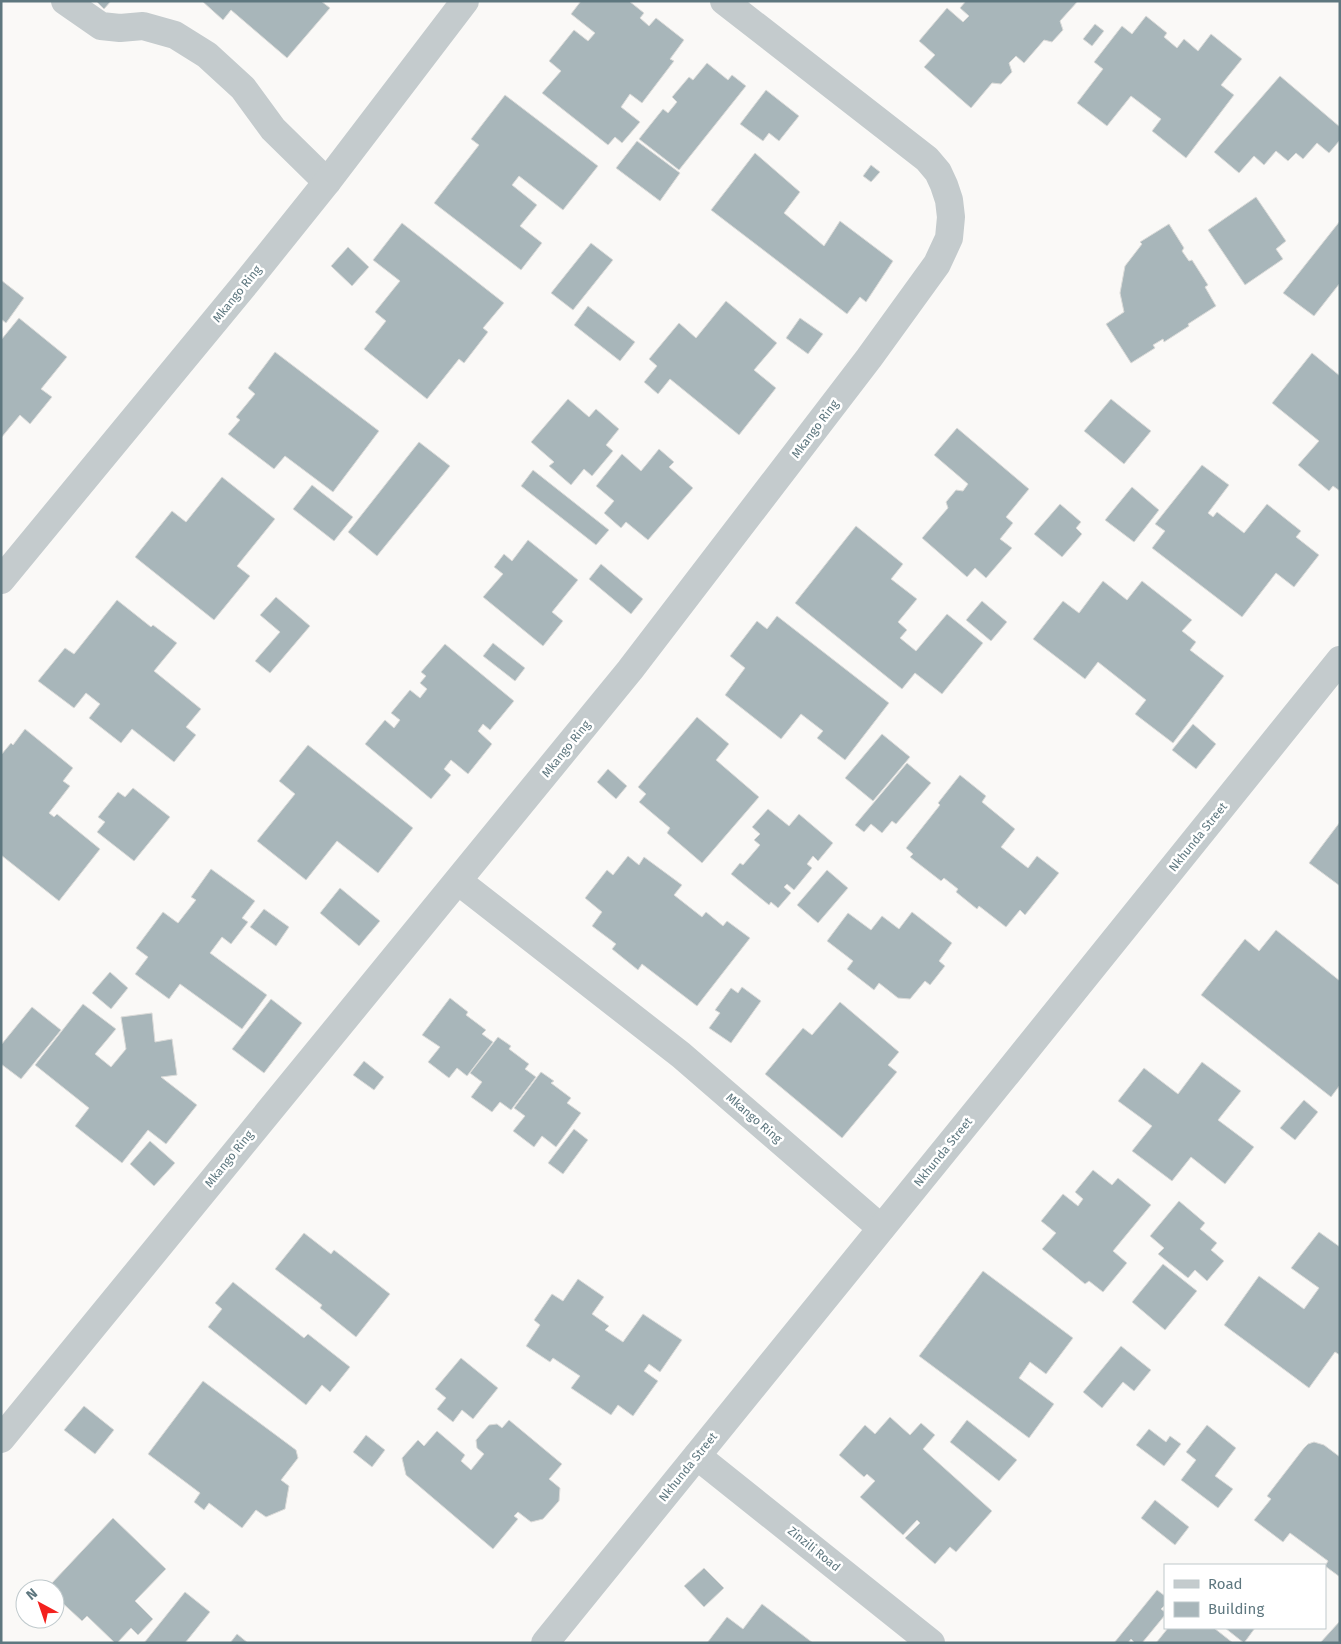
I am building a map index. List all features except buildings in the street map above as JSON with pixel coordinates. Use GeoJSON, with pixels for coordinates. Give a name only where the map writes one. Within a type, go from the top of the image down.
{"type":"FeatureCollection","features":[{"type":"Feature","properties":{"kind":"street"},"geometry":{"type":"LineString","coordinates":[[64,1],[101,26],[120,28],[143,26],[175,35],[207,55],[243,88],[273,129],[327,182]]}},
{"type":"Feature","properties":{"kind":"street","name":"Mkango Ring"},"geometry":{"type":"LineString","coordinates":[[1,580],[246,284],[327,182],[465,1]]}},
{"type":"Feature","properties":{"kind":"street","name":"Mkango Ring"},"geometry":{"type":"LineString","coordinates":[[1,1439],[630,670],[857,374],[937,264],[949,238],[951,218],[949,200],[938,172],[927,159],[724,1]]}},
{"type":"Feature","properties":{"kind":"street","name":"Nkhunda Street"},"geometry":{"type":"LineString","coordinates":[[545,1643],[1012,1069],[1340,660]]}},
{"type":"Feature","properties":{"kind":"street","name":"Mkango Ring"},"geometry":{"type":"LineString","coordinates":[[458,881],[681,1055],[881,1228]]}},
{"type":"Feature","properties":{"kind":"street","name":"Zinzili Road"},"geometry":{"type":"LineString","coordinates":[[697,1456],[931,1643]]}}]}
